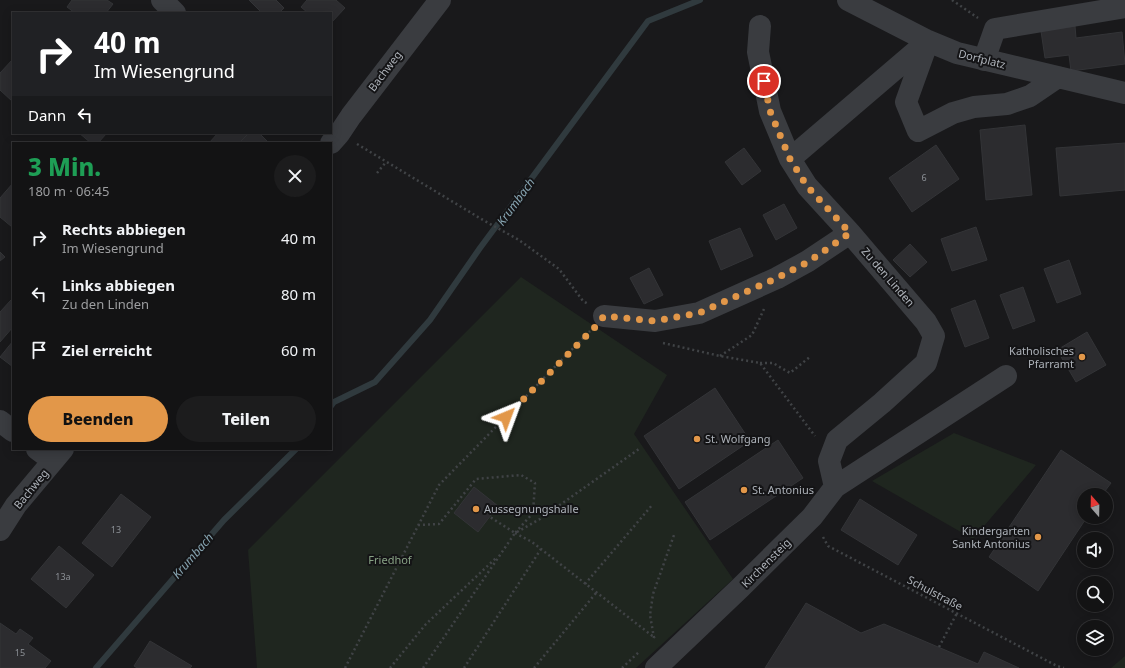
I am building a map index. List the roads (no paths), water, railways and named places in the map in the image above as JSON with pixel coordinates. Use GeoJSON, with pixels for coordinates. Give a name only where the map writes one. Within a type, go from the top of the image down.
{"type":"FeatureCollection","features":[{"type":"Feature","properties":{"kind":"street"},"geometry":{"type":"LineString","coordinates":[[162,0],[174,12]]}},
{"type":"Feature","properties":{"kind":"street","name":"Bachweg"},"geometry":{"type":"LineString","coordinates":[[334,135],[351,116],[440,0]]}},
{"type":"Feature","properties":{"kind":"street","name":"Dorfplatz"},"geometry":{"type":"LineString","coordinates":[[848,0],[928,41],[957,53],[1125,93]]}},
{"type":"Feature","properties":{"kind":"street"},"geometry":{"type":"LineString","coordinates":[[984,60],[995,29],[1125,7]]}},
{"type":"Feature","properties":{"kind":"street","name":"Zu den Linden"},"geometry":{"type":"LineString","coordinates":[[760,26],[758,52],[770,111],[790,159],[807,186],[850,233],[926,322],[934,336],[926,363],[882,403],[828,440],[829,462],[835,487]]}},
{"type":"Feature","properties":{"kind":"street"},"geometry":{"type":"LineString","coordinates":[[928,41],[906,102],[918,131],[953,114],[974,107],[1007,104],[1030,96],[1058,77]]}},
{"type":"Feature","properties":{"kind":"street"},"geometry":{"type":"LineString","coordinates":[[790,159],[928,41]]}},
{"type":"Feature","properties":{"kind":"street"},"geometry":{"type":"LineString","coordinates":[[604,316],[655,321],[699,313],[777,278],[808,262],[850,233]]}},
{"type":"Feature","properties":{"kind":"street"},"geometry":{"type":"LineString","coordinates":[[835,487],[1006,376]]}},
{"type":"Feature","properties":{"kind":"street"},"geometry":{"type":"LineString","coordinates":[[0,421],[12,430]]}},
{"type":"Feature","properties":{"kind":"street","name":"Bachweg"},"geometry":{"type":"LineString","coordinates":[[0,530],[51,453]]}},
{"type":"Feature","properties":{"kind":"street","name":"Kirchensteig"},"geometry":{"type":"LineString","coordinates":[[656,668],[812,517],[835,487]]}},
{"type":"Feature","properties":{"kind":"waterway","name":"Krumbach"},"geometry":{"type":"LineString","coordinates":[[332,405],[334,402],[375,382],[430,320],[480,248],[648,21],[700,0]]}},
{"type":"Feature","properties":{"kind":"waterway","name":"Krumbach"},"geometry":{"type":"LineString","coordinates":[[96,668],[224,520],[295,450]]}},
{"type":"Feature","properties":{"kind":"place","name":"Katholisches Pfarramt"},"geometry":{"type":"Point","coordinates":[1082,357]}},
{"type":"Feature","properties":{"kind":"place","name":"St. Wolfgang"},"geometry":{"type":"Point","coordinates":[697,439]}},
{"type":"Feature","properties":{"kind":"place","name":"St. Antonius"},"geometry":{"type":"Point","coordinates":[744,490]}},
{"type":"Feature","properties":{"kind":"place","name":"Aussegnungshalle"},"geometry":{"type":"Point","coordinates":[476,509]}},
{"type":"Feature","properties":{"kind":"place","name":"Kindergarten Sankt Antonius"},"geometry":{"type":"Point","coordinates":[1038,537]}},
{"type":"Feature","properties":{"kind":"park label","name":"Friedhof"},"geometry":{"type":"Point","coordinates":[390,560]}}]}
